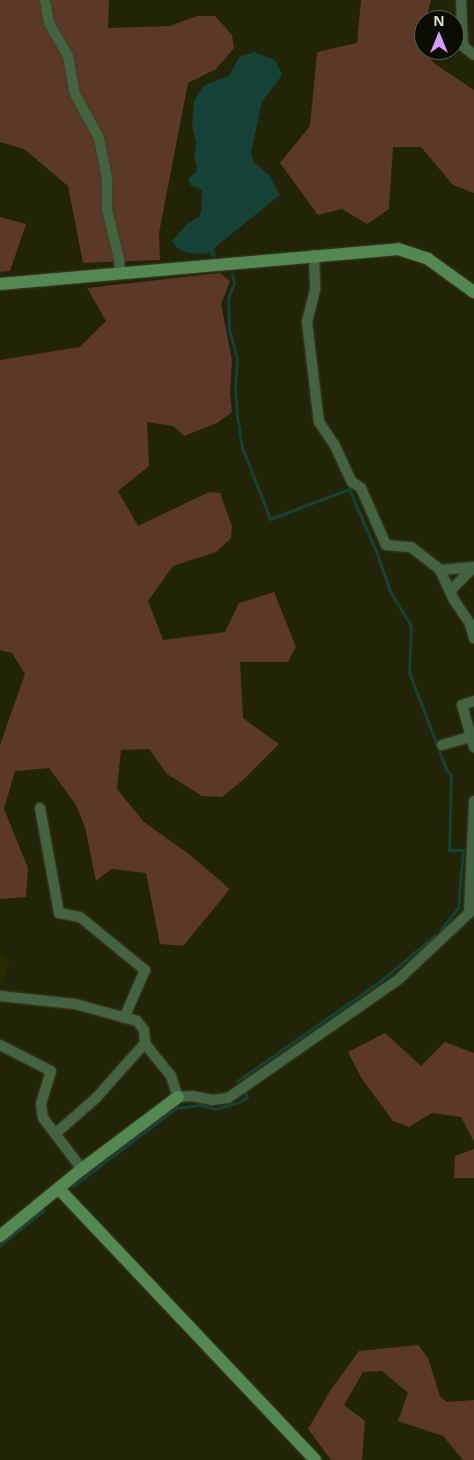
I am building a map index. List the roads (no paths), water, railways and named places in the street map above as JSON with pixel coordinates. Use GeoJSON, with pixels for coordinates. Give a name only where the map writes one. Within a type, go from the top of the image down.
{"type":"FeatureCollection","features":[{"type":"Feature","properties":{"kind":"street"},"geometry":{"type":"LineString","coordinates":[[46,0],[49,24],[68,56],[75,94],[99,138],[107,179],[108,214],[119,259],[120,274]]}},
{"type":"Feature","properties":{"kind":"street"},"geometry":{"type":"LineString","coordinates":[[461,0],[463,46],[474,55]]}},
{"type":"Feature","properties":{"kind":"street"},"geometry":{"type":"LineString","coordinates":[[0,284],[388,249],[409,252],[428,259],[474,292]]}},
{"type":"Feature","properties":{"kind":"street"},"geometry":{"type":"LineString","coordinates":[[314,255],[316,290],[307,322],[319,422],[336,446],[352,482],[360,488],[386,545],[411,547],[440,570],[470,624],[474,638]]}},
{"type":"Feature","properties":{"kind":"street"},"geometry":{"type":"LineString","coordinates":[[440,570],[474,567],[450,591]]}},
{"type":"Feature","properties":{"kind":"street"},"geometry":{"type":"LineString","coordinates":[[442,745],[473,740],[462,705],[474,701]]}},
{"type":"Feature","properties":{"kind":"street"},"geometry":{"type":"LineString","coordinates":[[0,1236],[82,1169],[178,1097],[192,1096],[218,1100],[236,1094],[399,978],[472,914],[474,801]]}},
{"type":"Feature","properties":{"kind":"street"},"geometry":{"type":"LineString","coordinates":[[40,808],[59,913],[80,917],[145,970],[124,1018]]}},
{"type":"Feature","properties":{"kind":"street"},"geometry":{"type":"LineString","coordinates":[[0,996],[75,1004],[124,1018],[141,1025],[146,1042],[171,1076],[178,1097]]}},
{"type":"Feature","properties":{"kind":"street"},"geometry":{"type":"LineString","coordinates":[[54,1134],[96,1098],[146,1042]]}},
{"type":"Feature","properties":{"kind":"street"},"geometry":{"type":"LineString","coordinates":[[0,1045],[51,1071],[40,1109],[43,1118],[54,1134],[82,1169]]}},
{"type":"Feature","properties":{"kind":"street"},"geometry":{"type":"LineString","coordinates":[[59,1189],[315,1460]]}},
{"type":"Feature","properties":{"kind":"water"},"geometry":{"type":"Polygon","coordinates":[[[254,52],[275,60],[282,75],[262,102],[251,153],[254,162],[270,176],[280,195],[213,249],[216,255],[213,258],[209,252],[204,254],[187,253],[176,247],[172,241],[187,224],[199,217],[201,212],[202,190],[190,185],[188,179],[196,172],[197,167],[194,157],[196,143],[192,124],[194,101],[204,85],[229,76],[239,57],[254,52]]]}},
{"type":"Feature","properties":{"kind":"waterway"},"geometry":{"type":"LineString","coordinates":[[232,274],[234,283],[228,299],[229,329],[237,359],[235,386],[237,416],[242,447],[270,519],[349,489],[376,551],[390,591],[411,626],[409,672],[446,769],[451,775],[449,850],[463,850],[458,908],[440,930]]}},
{"type":"Feature","properties":{"kind":"waterway"},"geometry":{"type":"LineString","coordinates":[[237,1081],[383,979],[435,935]]}},
{"type":"Feature","properties":{"kind":"waterway"},"geometry":{"type":"LineString","coordinates":[[73,1186],[176,1108],[200,1105],[215,1109],[239,1102],[247,1097],[245,1093]]}},
{"type":"Feature","properties":{"kind":"waterway"},"geometry":{"type":"LineString","coordinates":[[0,1245],[44,1210]]}}]}
